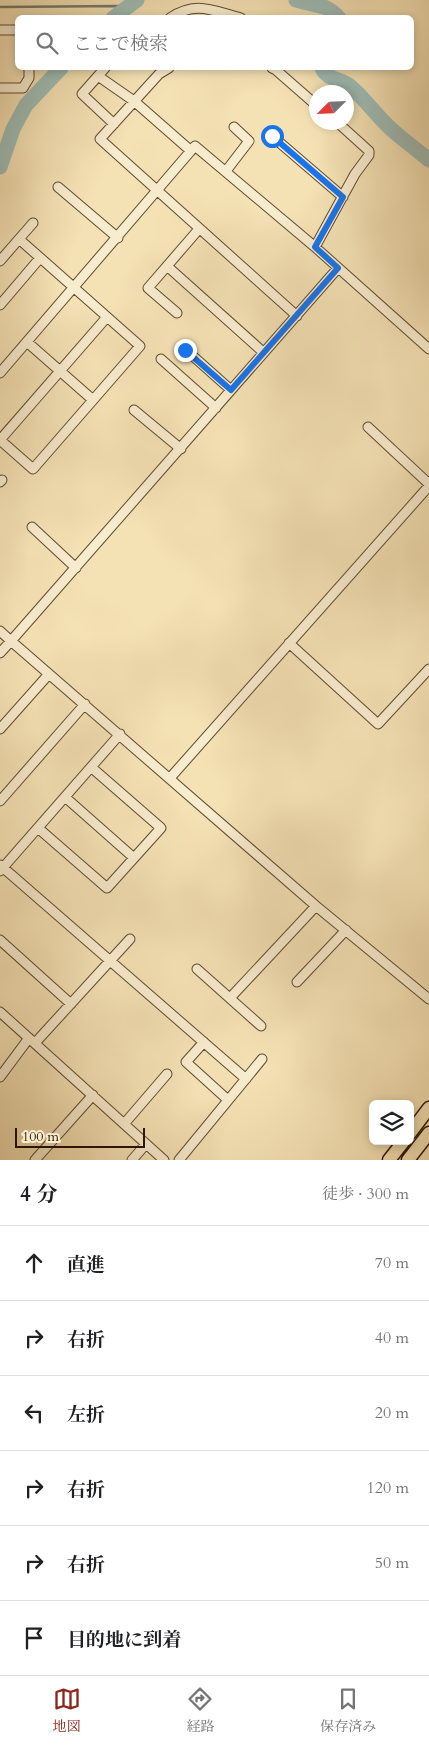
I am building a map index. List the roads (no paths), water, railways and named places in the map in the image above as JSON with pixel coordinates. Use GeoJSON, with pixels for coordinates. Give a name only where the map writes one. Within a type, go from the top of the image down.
{"type":"FeatureCollection","features":[{"type":"Feature","properties":{"kind":"highway"},"geometry":{"type":"LineString","coordinates":[[414,1128],[429,1108]]}},
{"type":"Feature","properties":{"kind":"highway"},"geometry":{"type":"LineString","coordinates":[[408,1160],[429,1133]]}},
{"type":"Feature","properties":{"kind":"highway"},"geometry":{"type":"LineString","coordinates":[[389,1160],[401,1145]]}},
{"type":"Feature","properties":{"kind":"street"},"geometry":{"type":"LineString","coordinates":[[174,15],[182,10],[198,7],[229,15]]}},
{"type":"Feature","properties":{"kind":"street"},"geometry":{"type":"LineString","coordinates":[[0,30],[15,30]]}},
{"type":"Feature","properties":{"kind":"street"},"geometry":{"type":"LineString","coordinates":[[0,88],[23,88],[29,78],[29,70]]}},
{"type":"Feature","properties":{"kind":"street"},"geometry":{"type":"LineString","coordinates":[[103,70],[82,94],[114,124]]}},
{"type":"Feature","properties":{"kind":"street"},"geometry":{"type":"LineString","coordinates":[[166,70],[159,74],[100,140],[297,316]]}},
{"type":"Feature","properties":{"kind":"street"},"geometry":{"type":"LineString","coordinates":[[276,70],[309,99]]}},
{"type":"Feature","properties":{"kind":"street"},"geometry":{"type":"LineString","coordinates":[[98,76],[134,102],[191,151]]}},
{"type":"Feature","properties":{"kind":"street"},"geometry":{"type":"LineString","coordinates":[[226,171],[249,141],[234,127]]}},
{"type":"Feature","properties":{"kind":"street"},"geometry":{"type":"LineString","coordinates":[[315,247],[356,174],[369,155],[369,151],[345,130]]}},
{"type":"Feature","properties":{"kind":"street"},"geometry":{"type":"LineString","coordinates":[[272,136],[343,197]]}},
{"type":"Feature","properties":{"kind":"street"},"geometry":{"type":"LineString","coordinates":[[0,373],[118,238],[195,146],[315,247],[429,349]]}},
{"type":"Feature","properties":{"kind":"street"},"geometry":{"type":"LineString","coordinates":[[58,186],[118,238]]}},
{"type":"Feature","properties":{"kind":"street"},"geometry":{"type":"LineString","coordinates":[[0,261],[33,223]]}},
{"type":"Feature","properties":{"kind":"street"},"geometry":{"type":"LineString","coordinates":[[177,313],[148,288],[199,229]]}},
{"type":"Feature","properties":{"kind":"street"},"geometry":{"type":"LineString","coordinates":[[19,239],[140,346],[33,469],[0,440],[107,317]]}},
{"type":"Feature","properties":{"kind":"street"},"geometry":{"type":"LineString","coordinates":[[0,305],[40,258]]}},
{"type":"Feature","properties":{"kind":"street"},"geometry":{"type":"LineString","coordinates":[[166,266],[264,352]]}},
{"type":"Feature","properties":{"kind":"street"},"geometry":{"type":"LineString","coordinates":[[0,653],[338,268]]}},
{"type":"Feature","properties":{"kind":"street"},"geometry":{"type":"LineString","coordinates":[[27,342],[93,400]]}},
{"type":"Feature","properties":{"kind":"street"},"geometry":{"type":"LineString","coordinates":[[185,350],[231,390]]}},
{"type":"Feature","properties":{"kind":"street"},"geometry":{"type":"LineString","coordinates":[[161,359],[216,408]]}},
{"type":"Feature","properties":{"kind":"street"},"geometry":{"type":"LineString","coordinates":[[134,410],[180,449]]}},
{"type":"Feature","properties":{"kind":"street"},"geometry":{"type":"LineString","coordinates":[[170,778],[429,485],[368,427]]}},
{"type":"Feature","properties":{"kind":"street"},"geometry":{"type":"LineString","coordinates":[[32,527],[76,568]]}},
{"type":"Feature","properties":{"kind":"street"},"geometry":{"type":"LineString","coordinates":[[0,631],[316,906],[429,999]]}},
{"type":"Feature","properties":{"kind":"street"},"geometry":{"type":"LineString","coordinates":[[289,644],[378,724],[429,670]]}},
{"type":"Feature","properties":{"kind":"street"},"geometry":{"type":"LineString","coordinates":[[0,729],[50,674]]}},
{"type":"Feature","properties":{"kind":"street"},"geometry":{"type":"LineString","coordinates":[[0,801],[85,704]]}},
{"type":"Feature","properties":{"kind":"street"},"geometry":{"type":"LineString","coordinates":[[120,734],[1,868],[246,1079]]}},
{"type":"Feature","properties":{"kind":"street"},"geometry":{"type":"LineString","coordinates":[[38,828],[107,888],[161,828],[91,767]]}},
{"type":"Feature","properties":{"kind":"street"},"geometry":{"type":"LineString","coordinates":[[65,797],[134,858]]}},
{"type":"Feature","properties":{"kind":"street"},"geometry":{"type":"LineString","coordinates":[[230,998],[316,906]]}},
{"type":"Feature","properties":{"kind":"street"},"geometry":{"type":"LineString","coordinates":[[297,982],[346,930]]}},
{"type":"Feature","properties":{"kind":"street"},"geometry":{"type":"LineString","coordinates":[[0,1077],[32,1041],[71,1004],[130,939]]}},
{"type":"Feature","properties":{"kind":"street"},"geometry":{"type":"LineString","coordinates":[[0,940],[71,1004]]}},
{"type":"Feature","properties":{"kind":"street"},"geometry":{"type":"LineString","coordinates":[[198,969],[261,1026]]}},
{"type":"Feature","properties":{"kind":"street"},"geometry":{"type":"LineString","coordinates":[[0,1012],[164,1160]]}},
{"type":"Feature","properties":{"kind":"street"},"geometry":{"type":"LineString","coordinates":[[204,1042],[186,1062],[228,1100]]}},
{"type":"Feature","properties":{"kind":"street"},"geometry":{"type":"LineString","coordinates":[[179,1160],[262,1059]]}},
{"type":"Feature","properties":{"kind":"street"},"geometry":{"type":"LineString","coordinates":[[124,1124],[167,1074]]}},
{"type":"Feature","properties":{"kind":"street"},"geometry":{"type":"LineString","coordinates":[[35,1160],[92,1095]]}},
{"type":"Feature","properties":{"kind":"street"},"geometry":{"type":"LineString","coordinates":[[132,1160],[146,1144]]}},
{"type":"Feature","properties":{"kind":"waterway"},"geometry":{"type":"LineString","coordinates":[[117,15],[137,0]]}},
{"type":"Feature","properties":{"kind":"waterway"},"geometry":{"type":"LineString","coordinates":[[296,0],[325,7],[336,15]]}},
{"type":"Feature","properties":{"kind":"waterway"},"geometry":{"type":"LineString","coordinates":[[0,7],[118,6],[124,8]]}},
{"type":"Feature","properties":{"kind":"waterway"},"geometry":{"type":"LineString","coordinates":[[0,167],[13,129],[26,105],[59,70]]}},
{"type":"Feature","properties":{"kind":"waterway"},"geometry":{"type":"LineString","coordinates":[[323,70],[330,77],[350,86],[390,128],[429,160]]}}]}
